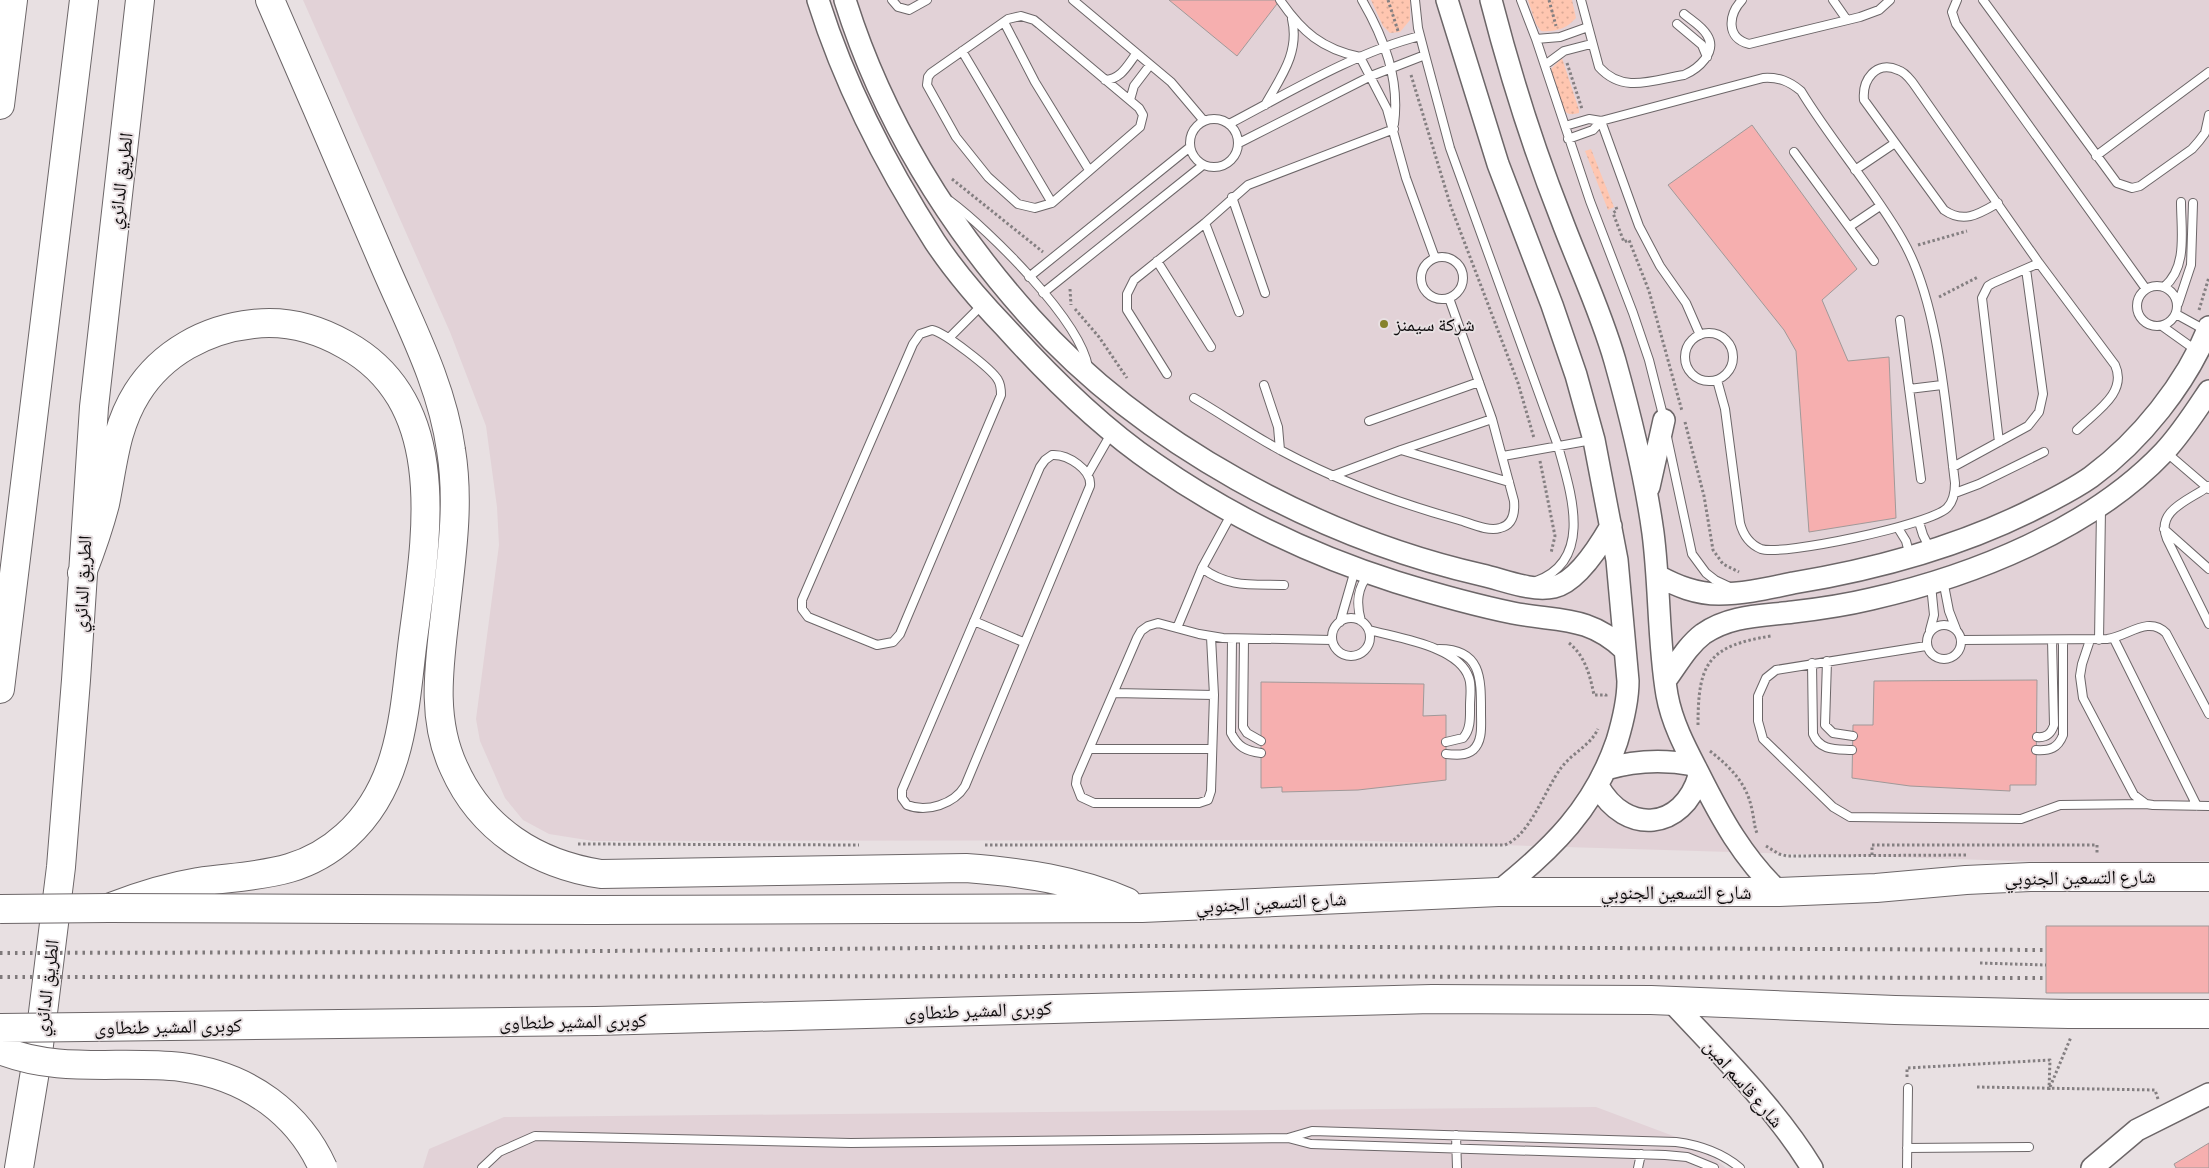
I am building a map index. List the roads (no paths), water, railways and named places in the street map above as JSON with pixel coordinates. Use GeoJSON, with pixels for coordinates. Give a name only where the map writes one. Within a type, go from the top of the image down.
{"type":"FeatureCollection","features":[{"type":"Feature","properties":{"kind":"highway"},"geometry":{"type":"LineString","coordinates":[[0,105],[13,0]]}},
{"type":"Feature","properties":{"kind":"highway"},"geometry":{"type":"LineString","coordinates":[[0,689],[84,0]]}},
{"type":"Feature","properties":{"kind":"highway","name":"الطريق الدائري"},"geometry":{"type":"LineString","coordinates":[[19,1168],[38,1052],[61,866],[76,689],[94,407],[140,0]]}},
{"type":"Feature","properties":{"kind":"highway"},"geometry":{"type":"LineString","coordinates":[[270,0],[411,327],[440,401],[452,450],[455,501],[454,534],[440,660],[439,712],[445,746],[462,786],[488,820],[504,834],[540,857],[559,865],[601,874],[966,868],[1026,874],[1056,880],[1114,896],[1142,908]]}},
{"type":"Feature","properties":{"kind":"highway"},"geometry":{"type":"LineString","coordinates":[[82,573],[103,509],[120,425],[139,390],[166,360],[199,338],[237,326],[278,323],[317,331],[335,338],[369,360],[383,374],[406,407],[414,425],[423,464],[424,542],[401,733],[391,769],[383,786],[366,814],[348,835],[314,859],[275,874],[194,883],[136,897],[109,908]]}},
{"type":"Feature","properties":{"kind":"highway","name":"شارع التسعين الجنوبي"},"geometry":{"type":"LineString","coordinates":[[1142,908],[1498,892],[1779,892],[1876,888],[1966,880],[2030,877],[2209,877]]}},
{"type":"Feature","properties":{"kind":"highway"},"geometry":{"type":"LineString","coordinates":[[0,909],[597,910],[1142,908]]}},
{"type":"Feature","properties":{"kind":"highway","name":"كوبرى المشير طنطاوى"},"geometry":{"type":"LineString","coordinates":[[0,1028],[596,1021],[1432,999],[1671,1001]]}},
{"type":"Feature","properties":{"kind":"highway"},"geometry":{"type":"LineString","coordinates":[[1671,1001],[1895,1010],[2080,1014],[2209,1014]]}},
{"type":"Feature","properties":{"kind":"highway"},"geometry":{"type":"LineString","coordinates":[[0,1050],[21,1057],[57,1064],[179,1067],[221,1076],[260,1094],[277,1107],[302,1132],[323,1168]]}},
{"type":"Feature","properties":{"kind":"street"},"geometry":{"type":"LineString","coordinates":[[818,0],[845,73],[887,160],[936,243],[984,304],[1027,352],[1072,397],[1112,432],[1160,468],[1204,496],[1310,549],[1363,570],[1465,602],[1515,613],[1584,624],[1603,632],[1625,650]]}},
{"type":"Feature","properties":{"kind":"street"},"geometry":{"type":"LineString","coordinates":[[844,0],[882,95],[934,191],[975,251],[1039,326],[1090,376],[1128,408],[1168,436],[1251,487],[1295,508],[1390,548],[1456,569],[1519,584],[1544,588],[1562,584],[1588,560],[1611,526]]}},
{"type":"Feature","properties":{"kind":"street"},"geometry":{"type":"LineString","coordinates":[[1447,0],[1498,164],[1552,305],[1576,375],[1594,440],[1617,560],[1628,695],[1619,733],[1602,778],[1574,822],[1556,843],[1498,892]]}},
{"type":"Feature","properties":{"kind":"street"},"geometry":{"type":"LineString","coordinates":[[1492,0],[1512,82],[1561,219],[1589,286],[1613,354],[1632,423],[1647,494],[1658,576],[1665,681],[1671,712],[1722,820],[1736,842],[1779,892]]}},
{"type":"Feature","properties":{"kind":"street"},"geometry":{"type":"LineString","coordinates":[[1658,576],[1689,590],[1719,594],[1751,582],[1828,578],[1910,557],[1994,528],[2065,493],[2090,477],[2130,443],[2174,390],[2197,350],[2203,328]]}},
{"type":"Feature","properties":{"kind":"street"},"geometry":{"type":"LineString","coordinates":[[1072,397],[1090,376]]}},
{"type":"Feature","properties":{"kind":"street"},"geometry":{"type":"LineString","coordinates":[[1665,681],[1688,648],[1701,635],[1716,626],[1733,620],[1811,610],[1871,599],[1937,581],[2025,547],[2063,527],[2127,486],[2158,457],[2209,391]]}},
{"type":"Feature","properties":{"kind":"street"},"geometry":{"type":"LineString","coordinates":[[1647,494],[1664,420]]}},
{"type":"Feature","properties":{"kind":"street"},"geometry":{"type":"LineString","coordinates":[[2130,443],[2158,457]]}},
{"type":"Feature","properties":{"kind":"street"},"geometry":{"type":"LineString","coordinates":[[1602,778],[1623,764],[1650,761],[1677,762],[1697,770]]}},
{"type":"Feature","properties":{"kind":"street"},"geometry":{"type":"LineString","coordinates":[[1602,778],[1606,800],[1616,810],[1638,819],[1660,819],[1675,813],[1686,803],[1695,790],[1697,770]]}},
{"type":"Feature","properties":{"kind":"street","name":"شارع قاسم امين"},"geometry":{"type":"LineString","coordinates":[[1671,1001],[1740,1076],[1776,1119],[1812,1168]]}},
{"type":"Feature","properties":{"kind":"street"},"geometry":{"type":"LineString","coordinates":[[2092,1168],[2137,1130],[2209,1094]]}},
{"type":"Feature","properties":{"kind":"lane"},"geometry":{"type":"LineString","coordinates":[[892,0],[898,7],[909,10],[927,0]]}},
{"type":"Feature","properties":{"kind":"lane"},"geometry":{"type":"LineString","coordinates":[[1073,0],[1177,88],[1204,121]]}},
{"type":"Feature","properties":{"kind":"lane"},"geometry":{"type":"LineString","coordinates":[[1280,0],[1292,17],[1320,42],[1341,52],[1360,57],[1372,76],[1394,129],[1406,178],[1435,258]]}},
{"type":"Feature","properties":{"kind":"lane"},"geometry":{"type":"LineString","coordinates":[[1362,0],[1385,46],[1391,68],[1396,104],[1394,129]]}},
{"type":"Feature","properties":{"kind":"lane"},"geometry":{"type":"LineString","coordinates":[[1416,0],[1420,36],[1456,166],[1558,446],[1572,507],[1575,532],[1566,557],[1551,573],[1530,583],[1519,584]]}},
{"type":"Feature","properties":{"kind":"lane"},"geometry":{"type":"LineString","coordinates":[[1521,0],[1545,65],[1568,139],[1649,360],[1664,420],[1692,554],[1698,564],[1715,580],[1739,589],[1751,582]]}},
{"type":"Feature","properties":{"kind":"lane"},"geometry":{"type":"LineString","coordinates":[[1581,0],[1591,44],[1599,67],[1606,76],[1627,84],[1684,75],[1692,71],[1706,57],[1710,45],[1707,35],[1684,14]]}},
{"type":"Feature","properties":{"kind":"lane"},"geometry":{"type":"LineString","coordinates":[[1742,0],[1732,16],[1732,31],[1737,39],[1748,44],[1871,14],[1890,0]]}},
{"type":"Feature","properties":{"kind":"lane"},"geometry":{"type":"LineString","coordinates":[[1833,0],[1847,20]]}},
{"type":"Feature","properties":{"kind":"lane"},"geometry":{"type":"LineString","coordinates":[[1957,0],[1952,12],[1956,24],[2146,290]]}},
{"type":"Feature","properties":{"kind":"lane"},"geometry":{"type":"LineString","coordinates":[[1983,0],[2116,183],[2132,188],[2140,186],[2192,149],[2204,133],[2209,115]]}},
{"type":"Feature","properties":{"kind":"lane"},"geometry":{"type":"LineString","coordinates":[[1021,16],[1034,20],[1130,100],[1144,115],[1142,124],[1052,203],[1035,208],[1018,204],[976,164],[947,123],[929,90],[927,81],[931,73],[1004,22],[1021,16]]}},
{"type":"Feature","properties":{"kind":"lane"},"geometry":{"type":"LineString","coordinates":[[1264,106],[1292,56],[1294,36],[1292,17]]}},
{"type":"Feature","properties":{"kind":"lane"},"geometry":{"type":"LineString","coordinates":[[1004,22],[1035,82],[1089,170]]}},
{"type":"Feature","properties":{"kind":"lane"},"geometry":{"type":"LineString","coordinates":[[1678,24],[1702,45],[1706,57]]}},
{"type":"Feature","properties":{"kind":"lane"},"geometry":{"type":"LineString","coordinates":[[1536,39],[1560,37],[1588,27]]}},
{"type":"Feature","properties":{"kind":"lane"},"geometry":{"type":"LineString","coordinates":[[1229,124],[1360,57],[1385,46],[1420,36]]}},
{"type":"Feature","properties":{"kind":"lane"},"geometry":{"type":"LineString","coordinates":[[1545,65],[1564,51],[1591,44]]}},
{"type":"Feature","properties":{"kind":"lane"},"geometry":{"type":"LineString","coordinates":[[962,51],[1052,203]]}},
{"type":"Feature","properties":{"kind":"lane"},"geometry":{"type":"LineString","coordinates":[[1105,80],[1116,78],[1120,75],[1136,54]]}},
{"type":"Feature","properties":{"kind":"lane"},"geometry":{"type":"LineString","coordinates":[[1239,143],[1372,76],[1425,56]]}},
{"type":"Feature","properties":{"kind":"lane"},"geometry":{"type":"LineString","coordinates":[[1130,100],[1134,86],[1150,65]]}},
{"type":"Feature","properties":{"kind":"lane"},"geometry":{"type":"LineString","coordinates":[[1998,203],[1974,217],[1951,215],[1939,204],[1864,100],[1863,90],[1871,73],[1879,68],[1889,67],[1906,75],[1998,203],[2038,263],[2118,372],[2118,387],[2114,394],[2077,430]]}},
{"type":"Feature","properties":{"kind":"lane"},"geometry":{"type":"LineString","coordinates":[[2096,156],[2209,72]]}},
{"type":"Feature","properties":{"kind":"lane"},"geometry":{"type":"LineString","coordinates":[[1565,126],[1585,120],[1601,121],[1763,78],[1774,77],[1793,84],[1801,91],[1907,248],[1926,297],[1942,384],[1955,493],[1946,508],[1932,517],[1919,522],[1898,528],[1778,550],[1760,549],[1742,531],[1725,409],[1717,380]]}},
{"type":"Feature","properties":{"kind":"lane"},"geometry":{"type":"LineString","coordinates":[[1213,119],[1229,124],[1238,136],[1239,143],[1236,155],[1227,164],[1215,168],[1203,166],[1192,154],[1190,147],[1193,132],[1204,121],[1213,119]]}},
{"type":"Feature","properties":{"kind":"lane"},"geometry":{"type":"LineString","coordinates":[[1568,139],[1592,130],[1601,121]]}},
{"type":"Feature","properties":{"kind":"lane"},"geometry":{"type":"LineString","coordinates":[[1601,121],[1642,233],[1660,266],[1686,304],[1700,335]]}},
{"type":"Feature","properties":{"kind":"lane"},"geometry":{"type":"LineString","coordinates":[[1167,374],[1130,319],[1126,302],[1127,294],[1134,280],[1205,223],[1232,197],[1260,179],[1394,129]]}},
{"type":"Feature","properties":{"kind":"lane"},"geometry":{"type":"LineString","coordinates":[[1855,170],[1895,143]]}},
{"type":"Feature","properties":{"kind":"lane"},"geometry":{"type":"LineString","coordinates":[[1029,277],[1190,147]]}},
{"type":"Feature","properties":{"kind":"lane"},"geometry":{"type":"LineString","coordinates":[[1794,152],[1874,261]]}},
{"type":"Feature","properties":{"kind":"lane"},"geometry":{"type":"LineString","coordinates":[[1043,293],[1203,166]]}},
{"type":"Feature","properties":{"kind":"lane"},"geometry":{"type":"LineString","coordinates":[[934,191],[984,229],[1043,293],[1075,333],[1082,346],[1090,376]]}},
{"type":"Feature","properties":{"kind":"lane"},"geometry":{"type":"LineString","coordinates":[[1232,197],[1265,293]]}},
{"type":"Feature","properties":{"kind":"lane"},"geometry":{"type":"LineString","coordinates":[[2164,287],[2174,277],[2180,265],[2181,202]]}},
{"type":"Feature","properties":{"kind":"lane"},"geometry":{"type":"LineString","coordinates":[[2193,203],[2191,265],[2176,310],[2168,324],[2154,327],[2146,324],[2140,318],[2136,302],[2140,295],[2151,287],[2164,287],[2173,294],[2176,310],[2203,328]]}},
{"type":"Feature","properties":{"kind":"lane"},"geometry":{"type":"LineString","coordinates":[[1849,227],[1880,206]]}},
{"type":"Feature","properties":{"kind":"lane"},"geometry":{"type":"LineString","coordinates":[[1205,223],[1239,312]]}},
{"type":"Feature","properties":{"kind":"lane"},"geometry":{"type":"LineString","coordinates":[[1435,258],[1450,258],[1457,262],[1464,274],[1461,289],[1450,298],[1441,299],[1433,297],[1426,292],[1422,285],[1421,276],[1423,268],[1435,258]]}},
{"type":"Feature","properties":{"kind":"lane"},"geometry":{"type":"LineString","coordinates":[[1157,261],[1211,347]]}},
{"type":"Feature","properties":{"kind":"lane"},"geometry":{"type":"LineString","coordinates":[[1999,442],[1982,298],[1988,286],[2038,263]]}},
{"type":"Feature","properties":{"kind":"lane"},"geometry":{"type":"LineString","coordinates":[[1953,466],[2028,426],[2039,412],[2043,394],[2026,269]]}},
{"type":"Feature","properties":{"kind":"lane"},"geometry":{"type":"LineString","coordinates":[[1194,398],[1280,450],[1332,476],[1423,510],[1495,529],[1507,525],[1514,514],[1514,501],[1503,456],[1450,298]]}},
{"type":"Feature","properties":{"kind":"lane"},"geometry":{"type":"LineString","coordinates":[[949,338],[984,304]]}},
{"type":"Feature","properties":{"kind":"lane"},"geometry":{"type":"LineString","coordinates":[[1900,320],[1921,479]]}},
{"type":"Feature","properties":{"kind":"lane"},"geometry":{"type":"LineString","coordinates":[[2162,326],[2197,350]]}},
{"type":"Feature","properties":{"kind":"lane"},"geometry":{"type":"LineString","coordinates":[[932,330],[939,331],[949,338],[997,378],[1002,389],[1001,395],[900,634],[893,642],[877,645],[808,617],[802,609],[802,600],[916,338],[920,334],[932,330]]}},
{"type":"Feature","properties":{"kind":"lane"},"geometry":{"type":"LineString","coordinates":[[1715,334],[1728,342],[1731,349],[1733,356],[1729,370],[1717,380],[1710,381],[1696,377],[1687,366],[1686,351],[1694,339],[1700,335],[1715,334]]}},
{"type":"Feature","properties":{"kind":"lane"},"geometry":{"type":"LineString","coordinates":[[1369,421],[1478,382]]}},
{"type":"Feature","properties":{"kind":"lane"},"geometry":{"type":"LineString","coordinates":[[1264,384],[1278,428],[1280,450]]}},
{"type":"Feature","properties":{"kind":"lane"},"geometry":{"type":"LineString","coordinates":[[1909,389],[1942,384]]}},
{"type":"Feature","properties":{"kind":"lane"},"geometry":{"type":"LineString","coordinates":[[1332,476],[1492,419]]}},
{"type":"Feature","properties":{"kind":"lane"},"geometry":{"type":"LineString","coordinates":[[1088,474],[1061,456],[1052,455],[1042,463],[902,790],[902,798],[907,806],[942,805],[952,800],[961,792],[1090,486],[1088,474],[1112,432]]}},
{"type":"Feature","properties":{"kind":"lane"},"geometry":{"type":"LineString","coordinates":[[1503,456],[1594,440]]}},
{"type":"Feature","properties":{"kind":"lane"},"geometry":{"type":"LineString","coordinates":[[1401,450],[1509,482]]}},
{"type":"Feature","properties":{"kind":"lane"},"geometry":{"type":"LineString","coordinates":[[1955,493],[1979,484],[2044,452]]}},
{"type":"Feature","properties":{"kind":"lane"},"geometry":{"type":"LineString","coordinates":[[2158,457],[2209,488],[2172,510],[2166,518],[2164,529],[2167,539],[2209,624]]}},
{"type":"Feature","properties":{"kind":"lane"},"geometry":{"type":"LineString","coordinates":[[2099,640],[2101,504]]}},
{"type":"Feature","properties":{"kind":"lane"},"geometry":{"type":"LineString","coordinates":[[1178,628],[1202,568],[1233,512]]}},
{"type":"Feature","properties":{"kind":"lane"},"geometry":{"type":"LineString","coordinates":[[1919,522],[1931,550]]}},
{"type":"Feature","properties":{"kind":"lane"},"geometry":{"type":"LineString","coordinates":[[1898,528],[1906,541],[1910,557]]}},
{"type":"Feature","properties":{"kind":"lane"},"geometry":{"type":"LineString","coordinates":[[2164,529],[2209,569]]}},
{"type":"Feature","properties":{"kind":"lane"},"geometry":{"type":"LineString","coordinates":[[1202,568],[1228,583],[1284,585]]}},
{"type":"Feature","properties":{"kind":"lane"},"geometry":{"type":"LineString","coordinates":[[1361,621],[1357,604],[1358,595],[1365,579],[1363,570]]}},
{"type":"Feature","properties":{"kind":"lane"},"geometry":{"type":"LineString","coordinates":[[1363,570],[1340,622],[1332,633],[1335,648],[1340,653],[1356,656],[1368,646],[1369,630]]}},
{"type":"Feature","properties":{"kind":"lane"},"geometry":{"type":"LineString","coordinates":[[1937,581],[1960,636],[1961,648],[1950,659],[1943,660],[1936,658],[1926,646],[1934,615],[1937,581]]}},
{"type":"Feature","properties":{"kind":"lane"},"geometry":{"type":"LineString","coordinates":[[1340,622],[1354,618],[1361,621],[1369,630],[1437,649],[1462,652],[1477,667],[1481,678],[1481,729],[1478,743],[1471,751],[1463,754],[1446,754]]}},
{"type":"Feature","properties":{"kind":"lane"},"geometry":{"type":"LineString","coordinates":[[974,621],[1023,642]]}},
{"type":"Feature","properties":{"kind":"lane"},"geometry":{"type":"LineString","coordinates":[[1211,637],[1214,695],[1211,792],[1208,800],[1199,803],[1094,803],[1081,797],[1076,784],[1077,778],[1141,631],[1148,626],[1158,623],[1211,637],[1332,640]]}},
{"type":"Feature","properties":{"kind":"lane"},"geometry":{"type":"LineString","coordinates":[[1929,633],[1934,628],[1948,625],[1960,636],[2099,640],[2114,638],[2146,626],[2162,629],[2166,633],[2209,714]]}},
{"type":"Feature","properties":{"kind":"lane"},"geometry":{"type":"LineString","coordinates":[[1232,638],[1232,733],[1235,741],[1242,748],[1261,753]]}},
{"type":"Feature","properties":{"kind":"lane"},"geometry":{"type":"LineString","coordinates":[[1244,638],[1243,727],[1247,733],[1261,741]]}},
{"type":"Feature","properties":{"kind":"lane"},"geometry":{"type":"LineString","coordinates":[[2114,638],[2197,806]]}},
{"type":"Feature","properties":{"kind":"lane"},"geometry":{"type":"LineString","coordinates":[[2037,737],[2043,738],[2048,736],[2054,725],[2052,640]]}},
{"type":"Feature","properties":{"kind":"lane"},"geometry":{"type":"LineString","coordinates":[[2036,750],[2050,750],[2061,741],[2063,735],[2063,640]]}},
{"type":"Feature","properties":{"kind":"lane"},"geometry":{"type":"LineString","coordinates":[[2090,640],[2080,676],[2083,698],[2134,795],[2146,804]]}},
{"type":"Feature","properties":{"kind":"lane"},"geometry":{"type":"LineString","coordinates":[[1926,646],[1776,670],[1766,678],[1758,696],[1759,730],[1769,747],[1841,813],[1860,818],[2020,818],[2060,804],[2209,806]]}},
{"type":"Feature","properties":{"kind":"lane"},"geometry":{"type":"LineString","coordinates":[[1437,649],[1460,663],[1465,669],[1470,684],[1468,734],[1459,740],[1446,742]]}},
{"type":"Feature","properties":{"kind":"lane"},"geometry":{"type":"LineString","coordinates":[[1827,661],[1825,725],[1838,735],[1853,736]]}},
{"type":"Feature","properties":{"kind":"lane"},"geometry":{"type":"LineString","coordinates":[[1812,663],[1813,734],[1824,748],[1852,750]]}},
{"type":"Feature","properties":{"kind":"lane"},"geometry":{"type":"LineString","coordinates":[[1114,693],[1214,695]]}},
{"type":"Feature","properties":{"kind":"lane"},"geometry":{"type":"LineString","coordinates":[[1090,749],[1212,749]]}},
{"type":"Feature","properties":{"kind":"lane"},"geometry":{"type":"LineString","coordinates":[[1907,1168],[1908,1088]]}},
{"type":"Feature","properties":{"kind":"lane"},"geometry":{"type":"LineString","coordinates":[[1288,1138],[1312,1131],[1676,1142],[1697,1145],[1716,1152],[1740,1168]]}},
{"type":"Feature","properties":{"kind":"lane"},"geometry":{"type":"LineString","coordinates":[[1456,1135],[1457,1168]]}},
{"type":"Feature","properties":{"kind":"lane"},"geometry":{"type":"LineString","coordinates":[[482,1168],[499,1152],[535,1136],[851,1143],[1288,1138],[1311,1144],[1687,1157],[1714,1168]]}},
{"type":"Feature","properties":{"kind":"lane"},"geometry":{"type":"LineString","coordinates":[[1907,1148],[2029,1147]]}},
{"type":"Feature","properties":{"kind":"lane"},"geometry":{"type":"LineString","coordinates":[[1638,1168],[1641,1154]]}},
{"type":"Feature","properties":{"kind":"railway"},"geometry":{"type":"LineString","coordinates":[[0,953],[492,952],[1148,946],[2046,950]]}},
{"type":"Feature","properties":{"kind":"railway"},"geometry":{"type":"LineString","coordinates":[[0,977],[1147,976],[2046,978]]}},
{"type":"Feature","properties":{"kind":"place","name":"شركة سيمنز"},"geometry":{"type":"Point","coordinates":[1384,324]}}]}
